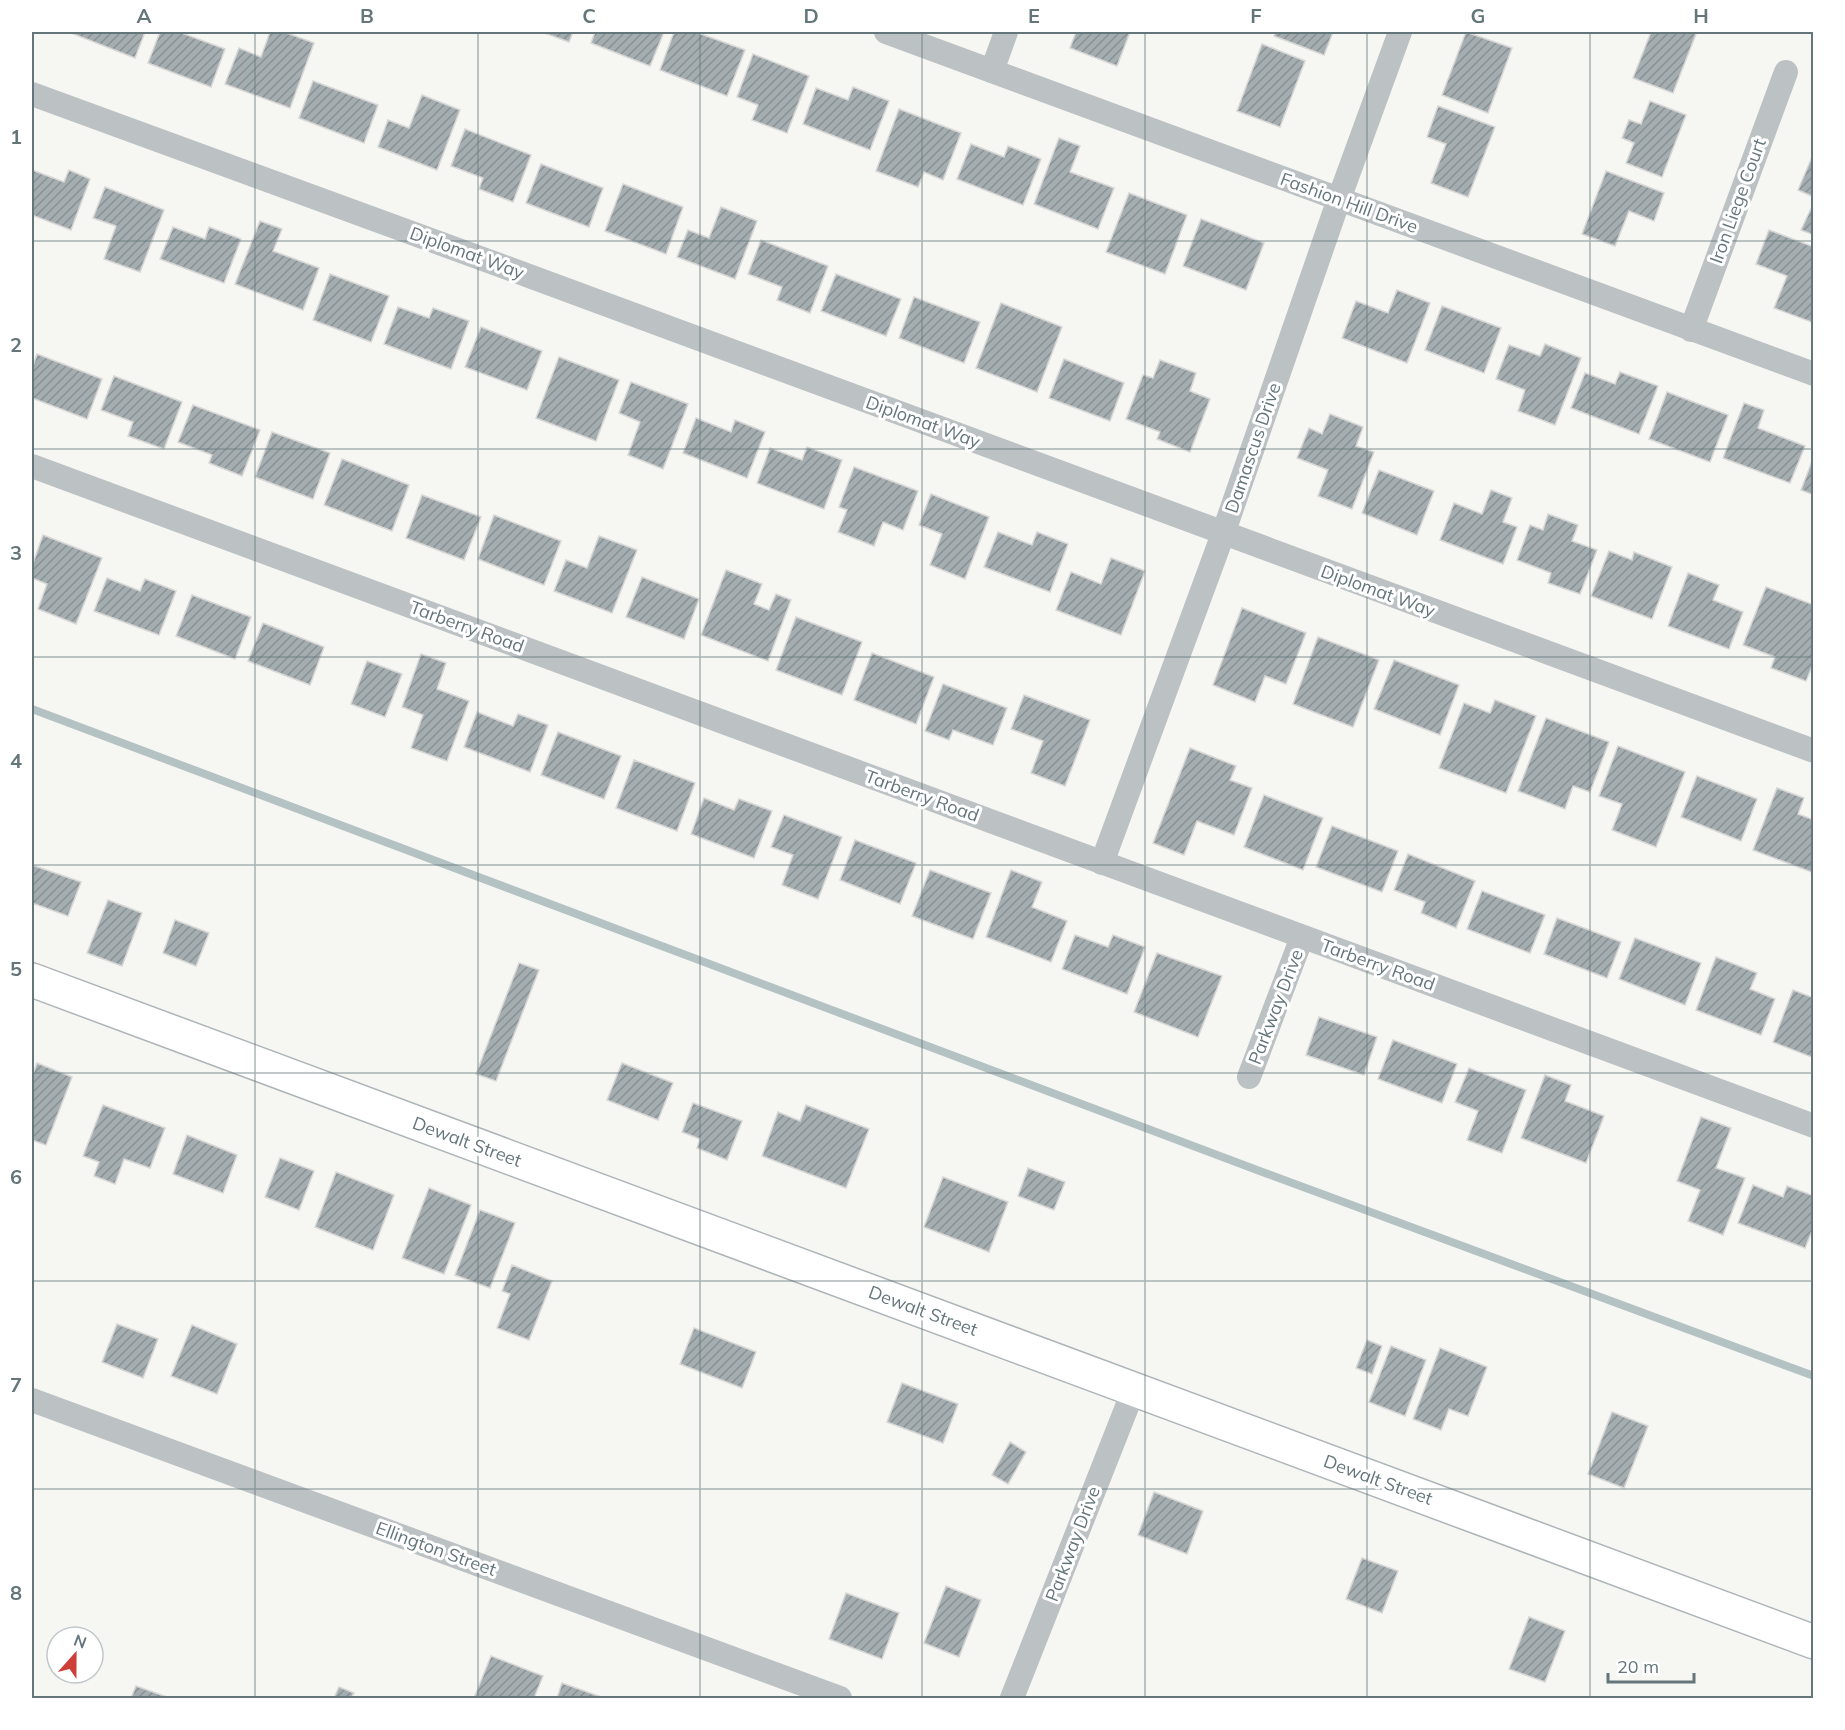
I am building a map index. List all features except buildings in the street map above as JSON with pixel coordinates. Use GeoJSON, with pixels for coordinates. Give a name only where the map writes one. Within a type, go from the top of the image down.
{"type":"FeatureCollection","features":[{"type":"Feature","properties":{"kind":"street","name":"Fashion Hill Drive"},"geometry":{"type":"LineString","coordinates":[[886,32],[1814,374]]}},
{"type":"Feature","properties":{"kind":"street"},"geometry":{"type":"LineString","coordinates":[[992,71],[1006,32]]}},
{"type":"Feature","properties":{"kind":"street","name":"Damascus Drive"},"geometry":{"type":"LineString","coordinates":[[1102,863],[1223,534],[1339,199],[1400,32]]}},
{"type":"Feature","properties":{"kind":"street","name":"Iron Liege Court"},"geometry":{"type":"LineString","coordinates":[[1691,330],[1785,72]]}},
{"type":"Feature","properties":{"kind":"street","name":"Diplomat Way"},"geometry":{"type":"LineString","coordinates":[[32,94],[1814,751]]}},
{"type":"Feature","properties":{"kind":"street","name":"Tarberry Road"},"geometry":{"type":"LineString","coordinates":[[32,466],[1814,1126]]}},
{"type":"Feature","properties":{"kind":"street","name":"Parkway Drive"},"geometry":{"type":"LineString","coordinates":[[1249,1077],[1302,937]]}},
{"type":"Feature","properties":{"kind":"street","name":"Dewalt Street"},"geometry":{"type":"LineString","coordinates":[[32,980],[1814,1642]]}},
{"type":"Feature","properties":{"kind":"street","name":"Parkway Drive"},"geometry":{"type":"LineString","coordinates":[[1012,1698],[1134,1389]]}},
{"type":"Feature","properties":{"kind":"street","name":"Ellington Street"},"geometry":{"type":"LineString","coordinates":[[32,1400],[840,1698]]}},
{"type":"Feature","properties":{"kind":"waterway"},"geometry":{"type":"LineString","coordinates":[[32,709],[1265,1173],[1814,1376]]}}]}
